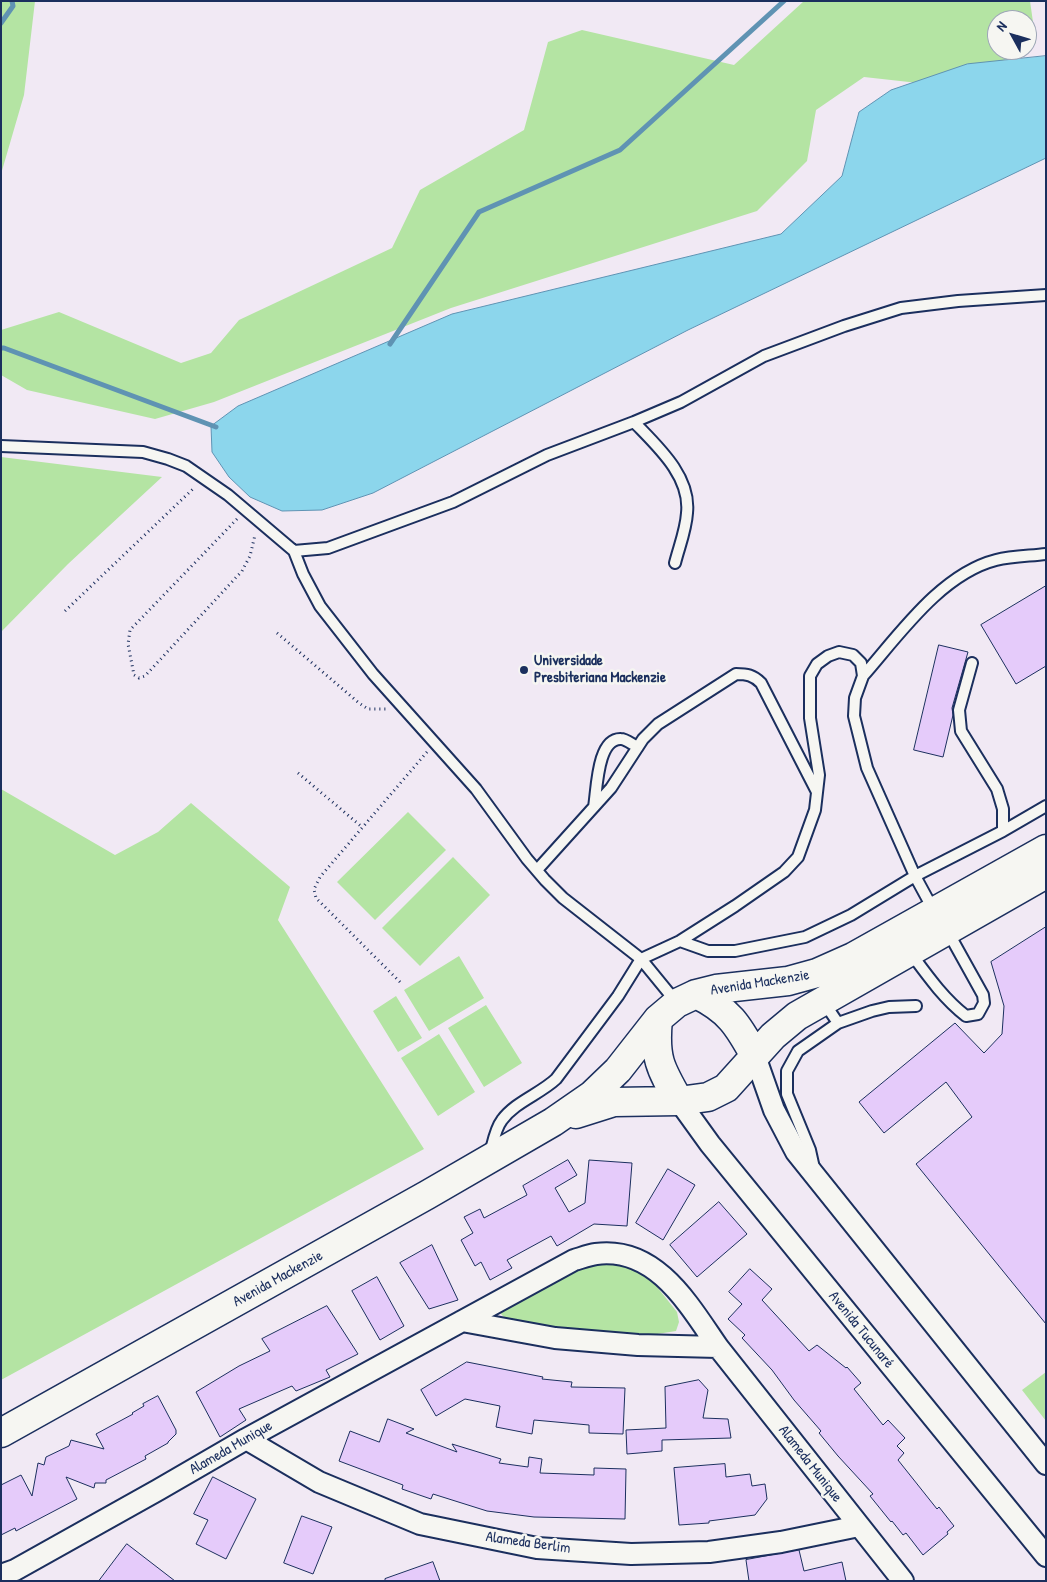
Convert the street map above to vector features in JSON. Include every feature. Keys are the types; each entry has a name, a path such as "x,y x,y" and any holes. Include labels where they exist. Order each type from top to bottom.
{"main road":[{"name":"Avenida Mackenzie","path":"553,1122 614,1102 679,1101 708,1097 726,1088 773,1036 796,1016 909,951 941,921 1046,849"},
{"name":"Avenida Mackenzie","path":"1,1433 553,1122 592,1095 618,1070 677,1005 739,986 788,981 817,973 1046,874"},
{"path":"679,1101 658,1060 656,1042 677,1005 714,1002 732,1018 755,1056"}],"street":[{"path":"755,1056 774,1110 796,1152 1046,1464"},
{"name":"Avenida Tucunaré","path":"679,1101 710,1144 1046,1556"},
{"name":"Alameda Munique","path":"8,1572 158,1490 246,1439 574,1260 596,1254 611,1254 627,1256 645,1262 664,1276 903,1581"},
{"path":"462,1321 555,1338 718,1347"},
{"name":"Alameda Berlim","path":"246,1439 319,1482 420,1524 537,1548 631,1554 709,1552 781,1542 859,1526"},
{"path":"8,1572 32,1581"}],"lane":[{"path":"294,551 328,548 453,502 547,455 681,402 764,356 844,326 901,308 958,301 1046,296"},
{"path":"634,422 663,452 684,486 688,512 675,563"},
{"path":"1,446 143,452 186,466 205,478 246,510 294,551 303,574 320,606 374,674 476,789 537,870 563,898 641,960 677,1005"},
{"path":"909,951 953,1006 966,1016 978,1014 984,1003 982,995 915,876 867,768 854,716 855,698 863,676 947,585 968,572 996,560 1046,554"},
{"path":"489,1159 494,1137 502,1120 514,1108 546,1088 556,1079 618,996 641,960 680,942 735,906 784,872 798,857 815,810 819,775 810,718 810,676 817,664 828,656 840,652 853,655 861,663 863,676"},
{"path":"972,663 959,710 961,731 997,789 1004,809 1003,831"},
{"path":"537,870 611,788 643,739 658,724 736,674 746,674 755,677 761,683 817,793"},
{"path":"594,807 601,758 606,746 613,740 622,739 638,747"},
{"path":"680,942 708,951 735,951 805,937 851,915 915,876 1003,831 1046,806"},
{"path":"822,1000 838,1023"},
{"path":"813,1174 814,1161 787,1094 787,1071 798,1051 838,1023 872,1011 916,1006"}],"path":[{"path":"65,611 205,478"},
{"path":"246,510 130,630 128,644 134,675 139,678 145,676 242,571 250,556 258,520"},
{"path":"277,633 368,709 386,710 402,706"},
{"path":"400,982 316,898 314,889 320,877 435,743"},
{"path":"298,773 362,827"}],"green space":[{"path":"1,1 35,1 24,95 1,174"},
{"path":"804,1 1030,1 1031,10 987,10 987,60 1004,60 954,87 864,77 816,110 807,161 757,211 451,308 214,402 155,419 27,390 1,375 1,330 59,312 181,363 211,353 239,320 392,248 420,190 524,130 548,42 582,30 734,65"},
{"path":"1,457 162,477 68,564 1,632"},
{"path":"1,789 115,855 158,832 191,803 290,887 278,920 424,1149 1,1380"},
{"path":"408,812 446,850 375,920 337,882"},
{"path":"453,857 490,895 420,966 382,928"},
{"path":"459,956 484,998 429,1031 404,990"},
{"path":"396,996 422,1038 398,1052 373,1011"},
{"path":"486,1005 522,1063 484,1087 448,1028"},
{"path":"439,1034 475,1092 438,1116 401,1058"},
{"path":"594,1260 642,1268 677,1312 679,1322 676,1331 651,1335 576,1331 507,1320 501,1314 501,1307"},
{"path":"1046,1372 1046,1421 1022,1390"}],"water":[{"path":"1046,56 1046,158 688,330 373,493 322,510 282,511 250,497 229,477 212,452 211,426 238,406 452,314 781,234 842,176 859,112 891,90 967,64 1006,60 1037,60 1037,57"}],"building":[{"path":"1046,586 1046,666 1016,684 981,625"},
{"path":"939,645 968,652 952,708 953,715 943,757 914,750"},
{"path":"1046,927 1046,1324 916,1164 972,1117 946,1082 884,1133 859,1102 955,1023 984,1053 1002,1034 1004,1006 991,962"},
{"path":"568,1160 577,1175 555,1188 569,1212 585,1203 589,1160 632,1163 627,1226 594,1224 557,1246 551,1236 507,1260 512,1268 490,1280 481,1262 475,1266 461,1240 473,1233 464,1217 480,1209 484,1218 527,1195 523,1186"},
{"path":"668,1169 695,1185 663,1240 636,1223"},
{"path":"719,1202 747,1234 697,1277 670,1245"},
{"path":"432,1245 458,1300 429,1309 400,1263"},
{"path":"750,1269 772,1289 762,1300 809,1351 817,1345 847,1367 861,1383 854,1389 883,1425 888,1420 905,1438 897,1446 904,1453 898,1460 937,1509 939,1507 954,1526 947,1532 948,1534 923,1555 906,1533 903,1535 891,1522 870,1496 873,1494 819,1433 821,1431 794,1400 772,1370 742,1338 745,1335 728,1319 742,1304 729,1292"},
{"path":"377,1277 404,1326 380,1340 352,1291"},
{"path":"327,1306 358,1354 326,1370 330,1377 296,1391 292,1386 239,1409 246,1420 220,1437 196,1392 239,1366 270,1351 262,1339"},
{"path":"467,1362 543,1377 542,1379 572,1382 571,1387 625,1388 623,1434 589,1433 589,1425 534,1420 532,1434 496,1427 500,1406 465,1399 436,1416 421,1390"},
{"path":"699,1380 708,1390 703,1418 728,1419 731,1438 662,1440 662,1451 627,1454 626,1430 666,1428 665,1387"},
{"path":"158,1396 176,1430 176,1434 168,1443 145,1456 146,1459 106,1480 106,1483 95,1483 94,1488 66,1477 77,1499 16,1531 15,1528 1,1535 1,1485 21,1475 32,1496 38,1463 44,1465 46,1457 69,1446 71,1440 104,1449 96,1434 133,1414 144,1406 143,1404"},
{"path":"388,1419 414,1429 406,1433 457,1452 452,1444 501,1459 499,1463 528,1467 529,1457 542,1459 540,1473 594,1475 594,1468 626,1469 625,1519 534,1517 487,1511 433,1494 431,1499 402,1489 403,1485 339,1461 350,1431 379,1442"},
{"path":"725,1464 726,1477 750,1474 752,1486 765,1484 767,1499 755,1515 709,1521 709,1523 679,1525 674,1468"},
{"path":"213,1477 256,1499 226,1559 196,1544 208,1520 194,1514"},
{"path":"302,1516 332,1527 313,1574 284,1563"},
{"path":"127,1544 175,1581 99,1581"},
{"path":"799,1550 804,1571 842,1562 846,1581 749,1581 746,1560"},
{"path":"433,1562 440,1581 385,1581 385,1579"}],"waterway":[{"path":"1,23 13,6 12,1"},
{"path":"390,344 479,212 620,150 784,1"},
{"path":"1,348 216,427"}],"place":[{"name":"Universidade Presbiteriana Mackenzie","path":"524,670"}]}
